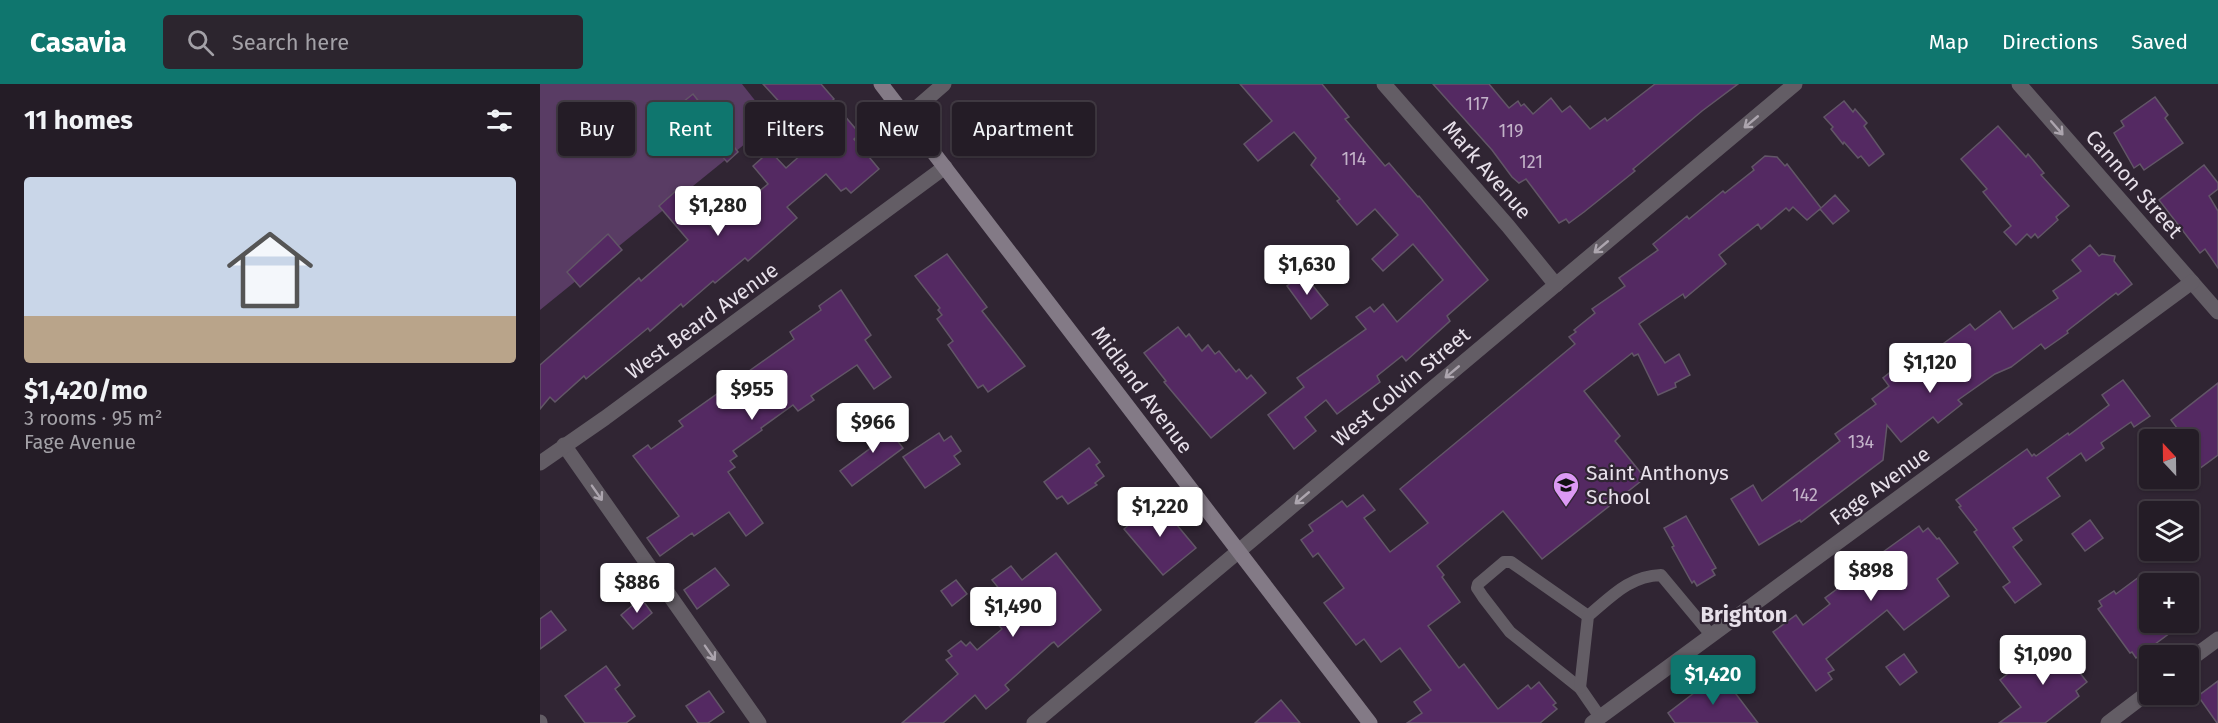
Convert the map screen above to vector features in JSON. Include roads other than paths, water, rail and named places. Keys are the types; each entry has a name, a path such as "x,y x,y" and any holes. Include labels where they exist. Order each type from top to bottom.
{"street":[{"name":"Midland Avenue","path":"881,84 895,102"},
{"path":"923,102 944,84"},
{"name":"Mark Avenue","path":"1384,84 1508,226 1556,285"},
{"name":"West Colvin Street","path":"1034,723 1795,84"},
{"name":"Cannon Street","path":"2019,84 2218,312"},
{"name":"Midland Avenue","path":"936,156 1370,723"},
{"name":"West Beard Avenue","path":"540,462 614,411 945,167"},
{"name":"Fage Avenue","path":"1596,720 2192,282"},
{"path":"564,446 759,723"},
{"path":"2199,653 2218,639"},
{"path":"2108,723 2139,699"}],"lane":[{"path":"1588,616 1511,562 1504,562 1478,584 1483,597 1510,632 1580,688 1596,720"},
{"path":"1580,688 1588,616 1632,581 1647,575 1661,574 1711,635"}],"place":[{"name":"Saint Anthonys School","path":"1566,508"}],"district":[{"name":"Brighton","path":"1744,614"}]}
